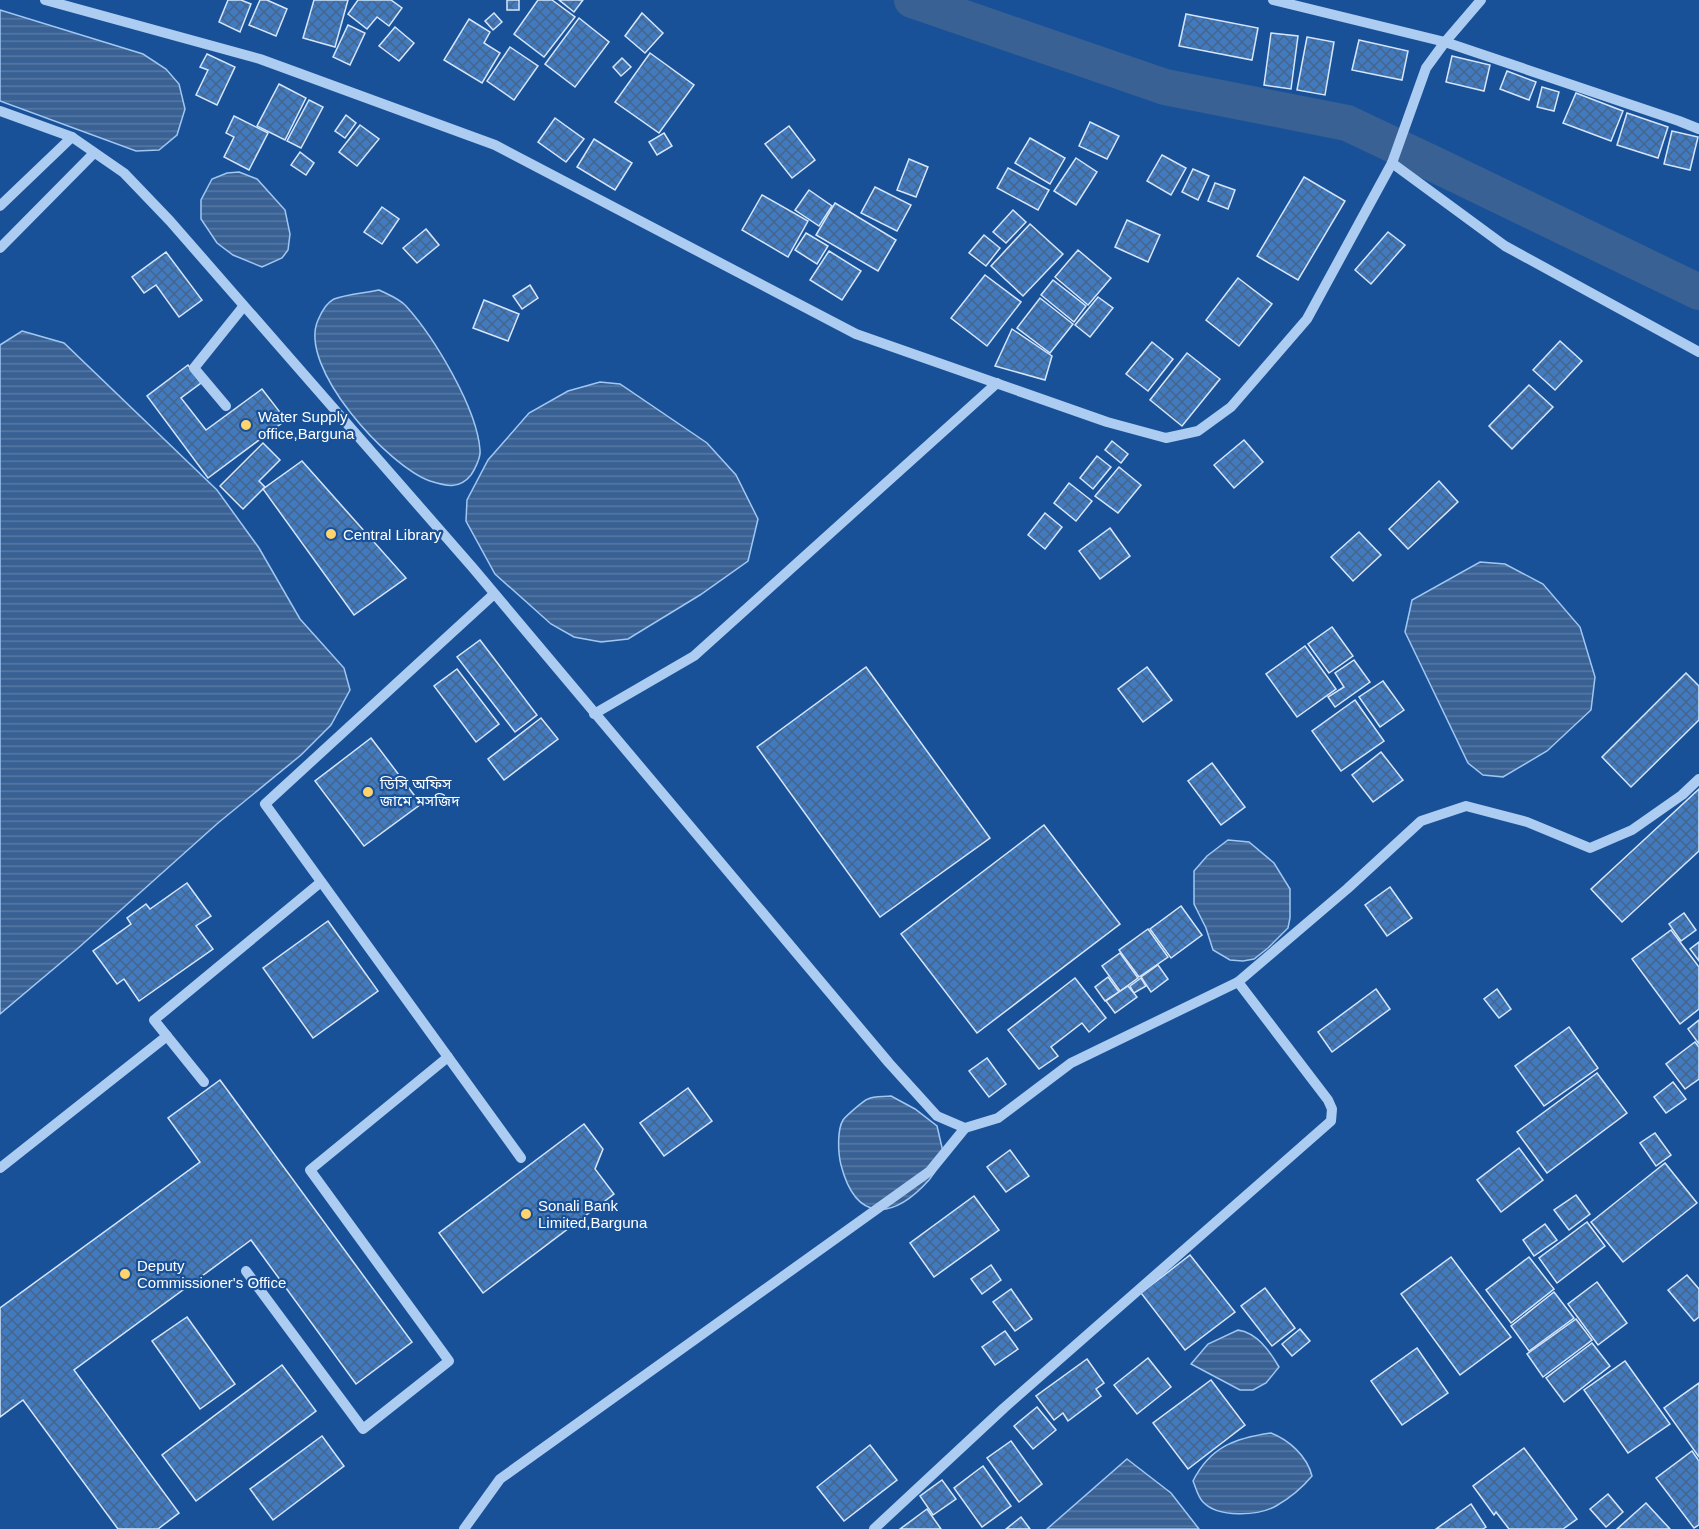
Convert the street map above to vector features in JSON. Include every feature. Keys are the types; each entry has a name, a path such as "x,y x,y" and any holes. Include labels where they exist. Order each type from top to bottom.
{"street":[{"path":"45,0 260,59 495,145 856,334 1107,422 1166,438 1198,431 1232,407 1307,319 1392,163 1426,68 1481,0"},
{"path":"1273,0 1445,42 1699,129"},
{"path":"0,111 72,137 124,173 170,221 494,594 910,1086 937,1116 965,1128"},
{"path":"0,206 72,137"},
{"path":"0,248 94,153"},
{"path":"1392,163 1505,246 1699,352"},
{"path":"226,406 194,368 243,307"},
{"path":"594,714 694,656 997,383"},
{"path":"494,594 265,804 521,1158"},
{"path":"464,1529 500,1479 930,1171 965,1128 998,1118 1071,1063 1239,982 1422,821 1466,806 1527,822 1590,848 1632,830 1682,795 1699,779"},
{"path":"204,1082 154,1020 321,882"},
{"path":"874,1529 1004,1408 1331,1121 1332,1109 1328,1100 1239,982"},
{"path":"0,1168 167,1036"},
{"path":"246,1271 363,1429 449,1361 310,1170 448,1057"}],"water":[{"path":"0,10 143,54 166,69 179,84 185,109 177,135 159,150 136,151 0,101"},
{"path":"239,172 257,179 285,210 290,234 288,250 282,258 262,267 233,255 217,243 201,219 201,200 212,179 227,173"},
{"path":"379,290 403,303 417,319 441,354 463,394 477,433 480,453 473,472 462,483 452,486 430,481 412,472 392,456 350,412 333,388 321,363 315,340 322,311 331,301 339,297"},
{"path":"22,331 64,343 217,490 259,548 300,619 344,668 350,690 331,725 301,755 218,823 76,950 0,1014 0,345"},
{"path":"600,382 620,384 707,443 736,475 758,519 748,561 700,595 628,639 601,642 574,637 551,624 495,574 466,521 467,500 488,460 529,413 568,391"},
{"path":"1480,562 1505,564 1543,584 1580,627 1595,677 1591,710 1547,751 1503,777 1483,775 1468,763 1405,632 1412,600"},
{"path":"1228,840 1249,842 1274,863 1290,889 1288,928 1254,959 1243,961 1230,960 1213,950 1206,928 1194,904 1194,871 1207,856"},
{"path":"891,1096 915,1109 937,1126 944,1156 931,1177 915,1193 902,1203 889,1208 877,1209 866,1206 856,1197 848,1184 840,1160 839,1135 843,1120 863,1102 873,1097"},
{"path":"1238,1330 1257,1339 1279,1367 1266,1383 1253,1390 1240,1390 1191,1364 1208,1344"},
{"path":"1271,1433 1291,1444 1302,1455 1312,1476 1304,1485 1276,1506 1259,1512 1228,1513 1218,1511 1203,1502 1193,1481 1207,1460 1235,1441"},
{"path":"1127,1459 1171,1493 1199,1529 1047,1529"}],"building":[{"path":"228,0 241,0 251,4 240,32 219,22"},
{"path":"260,0 267,0 287,9 276,36 249,25"},
{"path":"314,0 348,0 335,47 303,38"},
{"path":"358,0 391,0 402,8 389,26 377,17 367,29 348,14"},
{"path":"507,0 519,0 519,10 507,10"},
{"path":"538,0 552,0 575,17 544,57 514,34"},
{"path":"559,0 583,0 574,12"},
{"path":"494,13 502,22 493,30 485,21"},
{"path":"642,13 663,33 645,53 625,36"},
{"path":"1186,14 1258,28 1252,60 1179,46"},
{"path":"579,18 609,42 575,87 545,64"},
{"path":"469,19 490,32 484,43 500,53 482,83 444,60"},
{"path":"348,25 365,33 350,65 333,57"},
{"path":"395,27 414,43 399,61 379,46"},
{"path":"1271,33 1298,36 1291,89 1264,85"},
{"path":"1307,37 1334,42 1325,95 1297,90"},
{"path":"1359,40 1408,51 1402,80 1352,70"},
{"path":"510,47 538,66 514,100 487,81"},
{"path":"650,53 694,85 659,133 615,102"},
{"path":"207,54 235,67 217,105 196,95 208,70 200,67"},
{"path":"1452,56 1490,65 1484,91 1446,82"},
{"path":"622,58 631,67 621,76 613,67"},
{"path":"1507,71 1536,82 1529,100 1500,89"},
{"path":"279,84 306,98 285,140 257,126"},
{"path":"1542,87 1559,92 1554,111 1537,107"},
{"path":"1576,93 1623,111 1611,141 1563,123"},
{"path":"309,100 323,107 301,148 287,141"},
{"path":"1627,113 1668,127 1658,158 1617,145"},
{"path":"346,115 356,123 345,138 335,131"},
{"path":"234,116 268,133 249,170 224,157 234,137 226,133"},
{"path":"555,118 584,139 566,162 538,142"},
{"path":"1090,122 1119,136 1107,159 1079,146"},
{"path":"360,125 379,139 357,166 339,152"},
{"path":"789,126 815,160 792,178 765,144"},
{"path":"1672,131 1698,137 1690,170 1664,164"},
{"path":"664,133 672,146 657,155 649,142"},
{"path":"1030,138 1065,158 1050,184 1015,163"},
{"path":"594,139 632,163 615,190 577,167"},
{"path":"300,152 314,163 306,175 291,165"},
{"path":"1162,155 1186,168 1171,195 1147,181"},
{"path":"1076,158 1097,172 1076,205 1054,191"},
{"path":"909,159 928,167 916,197 897,190"},
{"path":"1008,168 1049,190 1038,210 997,188"},
{"path":"1193,169 1209,176 1198,200 1182,192"},
{"path":"1304,177 1345,201 1298,280 1257,256"},
{"path":"1215,183 1235,190 1228,209 1208,201"},
{"path":"875,187 911,205 897,231 861,213"},
{"path":"809,190 832,206 819,226 795,210"},
{"path":"762,195 808,221 788,257 742,230"},
{"path":"835,203 896,240 878,271 816,235"},
{"path":"382,207 399,219 382,244 364,232"},
{"path":"1013,210 1026,222 1006,243 993,232"},
{"path":"1127,220 1160,235 1148,262 1115,247"},
{"path":"1030,224 1063,254 1023,296 991,266"},
{"path":"426,229 439,245 417,263 403,248"},
{"path":"1388,232 1405,245 1371,284 1355,270"},
{"path":"806,233 828,246 817,264 795,250"},
{"path":"984,235 1000,248 986,266 969,253"},
{"path":"1078,250 1111,278 1088,305 1055,277"},
{"path":"829,251 861,271 842,300 810,280"},
{"path":"166,252 202,300 179,317 156,285 144,293 132,277"},
{"path":"985,275 1021,302 987,346 951,318"},
{"path":"1238,278 1272,304 1239,346 1206,320"},
{"path":"1053,280 1086,306 1074,322 1041,295"},
{"path":"530,285 538,298 522,309 513,296"},
{"path":"1098,297 1113,308 1090,337 1075,325"},
{"path":"1040,298 1073,324 1050,353 1017,328"},
{"path":"484,300 519,314 508,341 473,328"},
{"path":"1012,329 1052,356 1045,380 995,366"},
{"path":"1560,341 1582,361 1555,390 1533,370"},
{"path":"1152,342 1173,359 1148,391 1126,374"},
{"path":"1187,353 1220,379 1182,426 1150,400"},
{"name":"Water Supply office,Barguna","path":"188,365 201,383 181,398 206,430 262,389 286,420 208,478 147,396"},
{"path":"1529,385 1553,407 1512,449 1489,426"},
{"path":"1244,440 1263,462 1234,488 1214,465"},
{"path":"1112,441 1128,454 1121,463 1105,450"},
{"path":"263,443 280,460 259,481 265,487 243,509 220,486"},
{"path":"1097,456 1111,467 1093,489 1080,478"},
{"name":"Central Library","path":"302,461 406,578 354,615 263,489"},
{"path":"1119,467 1141,485 1118,513 1095,496"},
{"path":"1439,481 1458,502 1408,549 1389,529"},
{"path":"1069,483 1092,501 1076,521 1054,503"},
{"path":"1045,513 1062,527 1045,549 1028,535"},
{"path":"1110,528 1130,556 1100,579 1079,551"},
{"path":"1359,532 1381,555 1353,581 1331,557"},
{"path":"1332,627 1353,656 1329,673 1308,644"},
{"path":"480,640 537,715 515,732 457,657"},
{"path":"1305,646 1336,689 1297,717 1266,674"},
{"path":"1354,660 1370,682 1335,707 1328,697 1344,687 1335,673"},
{"path":"866,667 990,838 880,917 757,747"},
{"path":"1147,667 1172,700 1143,722 1118,689"},
{"path":"457,669 499,724 476,742 434,686"},
{"path":"1686,673 1699,686 1699,720 1631,787 1602,757"},
{"path":"1383,681 1404,710 1380,727 1359,697"},
{"path":"1355,700 1384,741 1341,771 1312,731"},
{"path":"541,718 558,739 504,780 488,759"},
{"name":"ডিসি অফিস জামে মসজিদ","path":"371,738 421,804 364,846 315,781"},
{"path":"1381,752 1403,780 1373,802 1352,775"},
{"path":"1212,763 1245,807 1221,825 1188,781"},
{"path":"1699,789 1699,851 1622,922 1591,889"},
{"path":"1044,825 1120,924 977,1033 901,934"},
{"path":"187,883 211,916 196,926 213,949 139,1001 124,979 117,984 93,951 131,924 127,918 146,904 150,909"},
{"path":"1390,887 1412,918 1387,936 1365,905"},
{"path":"1181,906 1202,935 1171,958 1150,929"},
{"path":"1684,913 1696,930 1681,941 1669,924"},
{"path":"328,921 378,991 313,1038 263,968"},
{"path":"1148,929 1168,957 1139,977 1119,950"},
{"path":"1671,930 1699,967 1699,1009 1680,1024 1632,959"},
{"path":"1699,942 1699,961 1690,949"},
{"path":"1120,953 1138,978 1120,991 1102,966"},
{"path":"1158,965 1168,979 1151,992 1141,977"},
{"path":"1108,977 1119,992 1105,1001 1095,987"},
{"path":"1075,978 1106,1018 1089,1032 1082,1023 1051,1047 1058,1056 1039,1069 1008,1030"},
{"path":"1141,978 1146,986 1134,993 1130,986"},
{"path":"1128,986 1137,997 1115,1013 1106,1001"},
{"path":"1376,989 1390,1009 1332,1052 1318,1032"},
{"path":"1497,989 1511,1009 1499,1018 1484,999"},
{"path":"1699,1020 1699,1044 1688,1029"},
{"path":"1569,1027 1598,1068 1544,1106 1515,1066"},
{"path":"1695,1042 1699,1047 1699,1079 1685,1089 1666,1064"},
{"path":"987,1058 1006,1084 989,1097 969,1071"},
{"path":"1597,1073 1627,1113 1547,1173 1517,1132"},
{"name":"Deputy Commissioner's Office","path":"220,1080 412,1342 356,1384 251,1240 74,1370 179,1513 158,1529 118,1529 23,1400 0,1417 0,1308 200,1162 168,1118"},
{"path":"1673,1082 1686,1099 1666,1113 1654,1097"},
{"path":"688,1088 712,1121 664,1156 640,1123"},
{"name":"Sonali Bank Limited,Barguna","path":"584,1124 603,1149 595,1169 614,1194 483,1293 439,1233"},
{"path":"1655,1133 1671,1155 1656,1166 1640,1143"},
{"path":"1519,1148 1543,1180 1501,1212 1477,1180"},
{"path":"1010,1150 1029,1176 1006,1192 987,1167"},
{"path":"1665,1163 1697,1203 1623,1262 1591,1222"},
{"path":"1576,1195 1590,1214 1569,1230 1554,1210"},
{"path":"974,1196 999,1230 934,1277 910,1243"},
{"path":"1587,1222 1605,1246 1557,1283 1539,1258"},
{"path":"1545,1224 1557,1240 1534,1256 1523,1240"},
{"path":"1190,1255 1235,1312 1185,1350 1141,1293"},
{"path":"1451,1257 1511,1337 1460,1375 1401,1294"},
{"path":"1529,1257 1554,1289 1511,1323 1486,1290"},
{"path":"991,1265 1001,1280 982,1294 971,1279"},
{"path":"1687,1275 1699,1289 1699,1317 1694,1321 1668,1290"},
{"path":"1597,1282 1627,1323 1598,1345 1568,1304"},
{"path":"1265,1288 1295,1328 1272,1346 1241,1306"},
{"path":"1011,1289 1032,1319 1015,1331 993,1302"},
{"path":"1554,1292 1574,1318 1529,1351 1511,1326"},
{"path":"187,1317 235,1384 200,1409 152,1341"},
{"path":"1576,1319 1592,1340 1543,1377 1527,1354"},
{"path":"1300,1329 1310,1341 1292,1356 1282,1344"},
{"path":"1005,1331 1018,1349 995,1365 982,1347"},
{"path":"1592,1343 1610,1366 1564,1402 1546,1378"},
{"path":"1417,1348 1448,1393 1402,1425 1371,1381"},
{"path":"1148,1358 1171,1387 1137,1414 1114,1385"},
{"path":"1087,1359 1104,1383 1096,1389 1101,1396 1068,1421 1063,1413 1054,1420 1036,1396"},
{"path":"1625,1361 1670,1424 1628,1453 1584,1390"},
{"path":"282,1365 316,1411 196,1501 162,1455"},
{"path":"1211,1380 1245,1425 1188,1469 1153,1423"},
{"path":"1699,1383 1699,1457 1664,1408"},
{"path":"1037,1407 1056,1430 1033,1449 1014,1426"},
{"path":"322,1436 344,1466 273,1520 250,1489"},
{"path":"1011,1441 1042,1484 1019,1502 987,1458"},
{"path":"870,1445 897,1480 844,1521 817,1487"},
{"path":"1524,1448 1577,1519 1563,1529 1509,1529 1496,1512 1494,1515 1473,1486"},
{"path":"1692,1451 1699,1461 1699,1525 1694,1528 1656,1478"},
{"path":"983,1466 1011,1506 982,1527 954,1488"},
{"path":"942,1480 956,1499 933,1515 920,1496"},
{"path":"1608,1494 1623,1512 1606,1527 1590,1509"},
{"path":"1646,1503 1670,1529 1617,1529"},
{"path":"1471,1504 1486,1527 1483,1529 1436,1529"},
{"path":"927,1509 941,1529 900,1529"},
{"path":"1021,1517 1030,1529 1006,1529"}],"waterway":[{"path":"912,0 1165,87 1347,123 1699,292"}],"place":[{"name":"Water Supply office,Barguna","path":"246,425"},
{"name":"Central Library","path":"331,534"},
{"name":"ডিসি অফিস জামে মসজিদ","path":"368,792"},
{"name":"Sonali Bank Limited,Barguna","path":"526,1214"},
{"name":"Deputy Commissioner's Office","path":"125,1274"}]}
